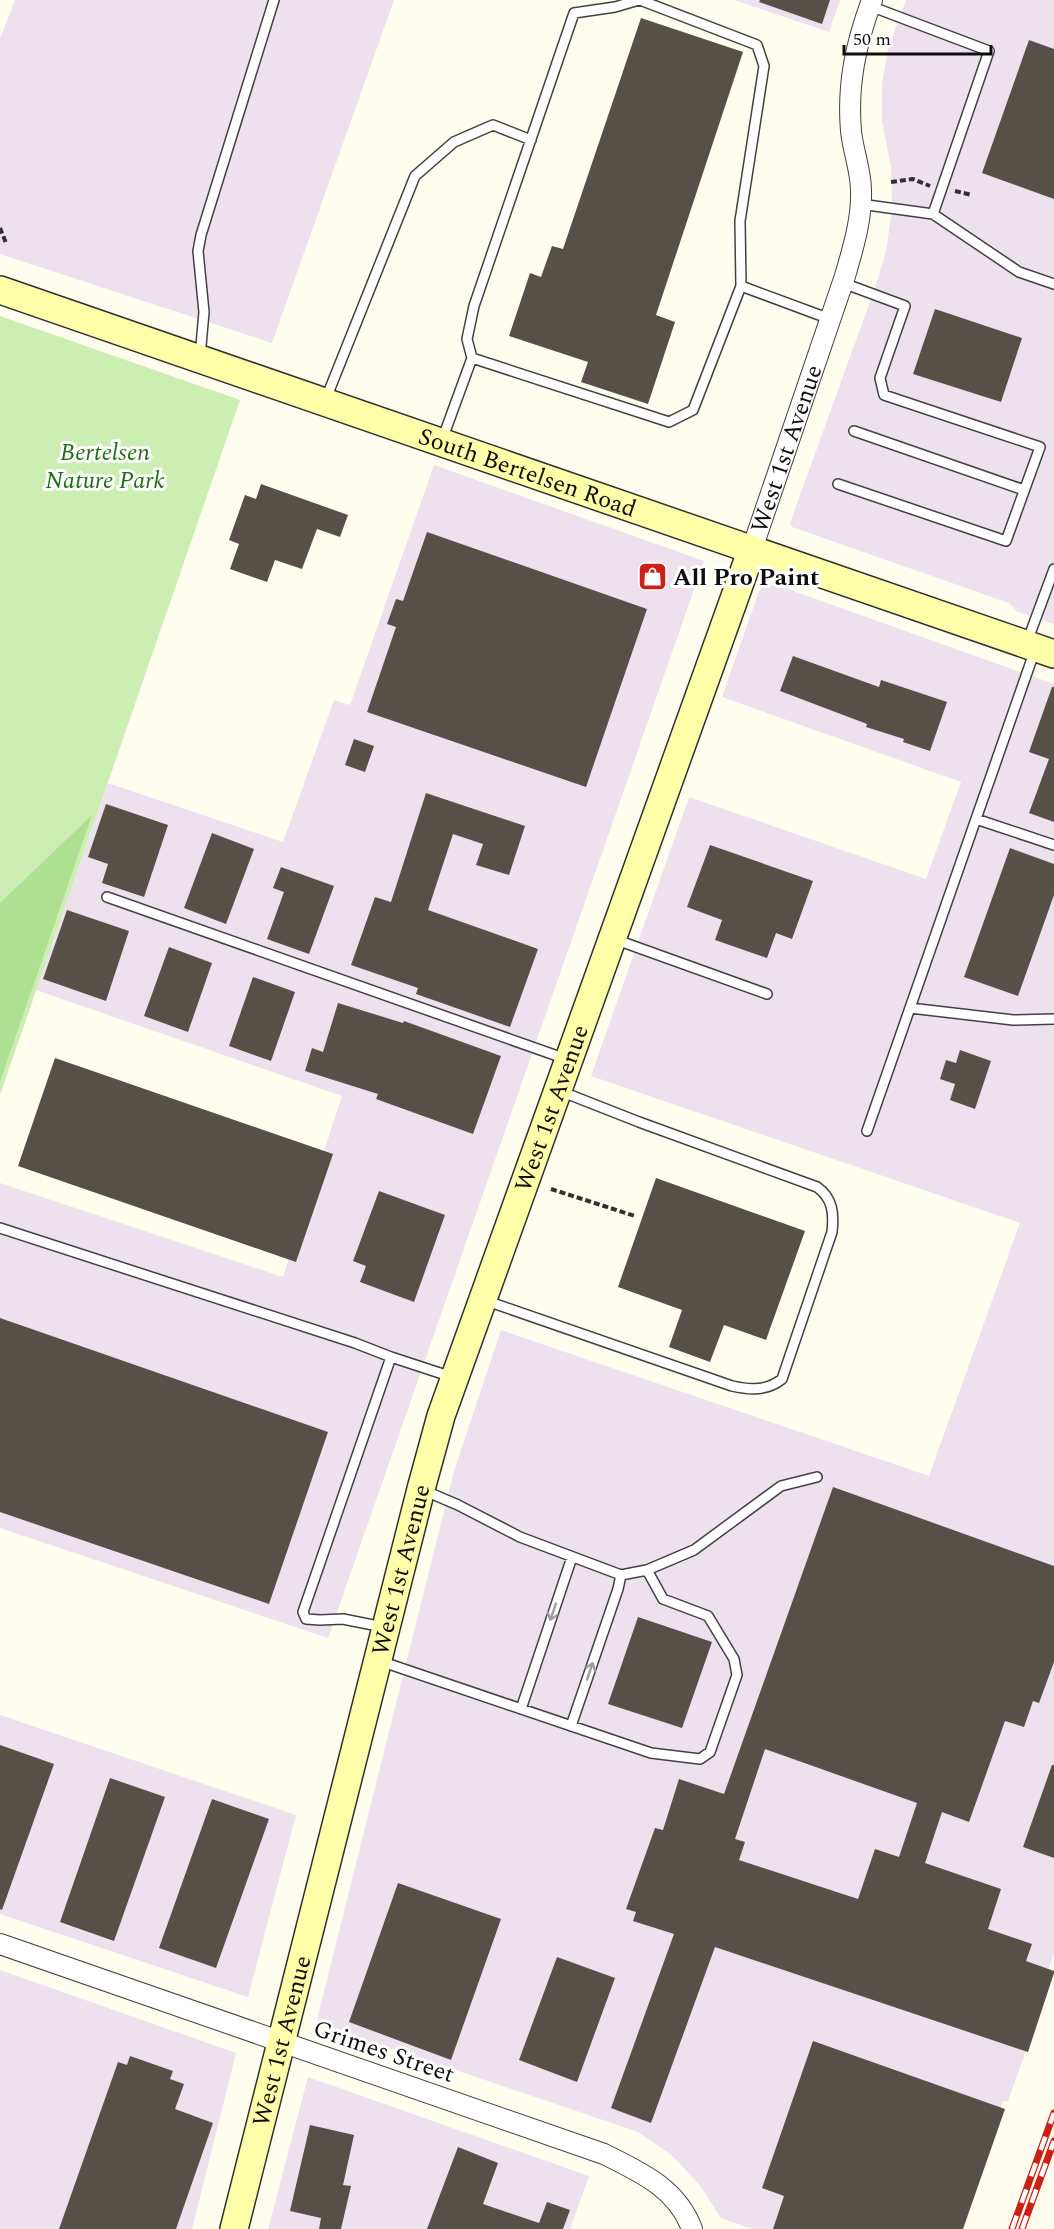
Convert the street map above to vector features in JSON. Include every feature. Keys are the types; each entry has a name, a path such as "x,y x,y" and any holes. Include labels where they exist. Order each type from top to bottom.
{"street":[{"name":"West 1st Avenue","path":"234,2229 421,1489 454,1377 752,549 843,283 857,232 861,189 851,130 851,82 858,40 871,3"},
{"name":"South Bertelsen Road","path":"0,290 1039,648"},
{"name":"Grimes Street","path":"0,1944 603,2154 636,2170 666,2189 687,2216 692,2229"}],"lane":[{"path":"200,360 204,312 198,251 201,235 274,0"},
{"path":"441,443 472,358 468,339 474,306 574,13 615,7 639,0 757,45 764,66 740,221 741,286 693,410 669,422 472,358"},
{"path":"871,3 989,51 933,214"},
{"path":"324,403 415,176 454,142 493,125 531,140"},
{"path":"860,204 933,214 1018,272 1054,284"},
{"path":"838,484 1006,541 1040,447 884,395 880,378 905,306 843,283"},
{"path":"741,286 830,319"},
{"path":"854,431 1024,490"},
{"path":"867,1131 976,819 1039,648 1054,569"},
{"path":"976,819 1054,845"},
{"path":"107,897 568,1060"},
{"path":"612,939 766,994"},
{"path":"910,1008 1013,1020 1054,1019"},
{"path":"482,1299 732,1386 747,1390 763,1388 773,1386 782,1379 832,1232 834,1217 831,1203 825,1192 817,1187 557,1090"},
{"path":"0,1228 454,1377"},
{"path":"386,1627 343,1619 306,1619 303,1612 390,1357"},
{"path":"421,1489 520,1537 621,1575 647,1570 694,1550 781,1486 817,1477"},
{"path":"521,1709 572,1557"},
{"path":"377,1660 651,1753 700,1759 710,1752 737,1675 734,1659 708,1616 663,1599 647,1570"},
{"path":"572,1726 621,1575"}],"path":[{"path":"0,228 6,243"},
{"path":"551,1189 635,1216"}],"shaded area":[{"path":"15,0 394,0 272,343 0,254 0,39"},
{"path":"734,0 840,0 829,32"},
{"path":"906,0 1054,0 1054,624 1018,612 1009,603 792,527 790,523 876,285 886,251 892,209 891,167 882,121 882,83 888,49"},
{"path":"434,465 704,561 328,1638 0,1528 0,1183 283,1277 342,1096 36,990 108,783 283,842 334,700 350,705"},
{"path":"774,584 1054,684 1054,1953 1024,2042 1028,2045 1008,2101 1003,2101 956,2229 752,2229 721,2218 701,2187 674,2157 638,2132 320,2024 317,2020 454,1471 501,1330 929,1476 1020,1223 591,1076 689,797 926,879 961,782 722,697 759,591 764,586"},
{"path":"0,1715 296,1815 248,1997 0,1914"},
{"path":"0,1970 236,2053 192,2229 0,2229"},
{"path":"308,2077 589,2176 570,2229 268,2229"}],"green space":[{"name":"Bertelsen Nature Park","path":"0,316 240,400 0,1095"},
{"path":"92,815 0,1082 0,903"}],"building":[{"path":"760,0 830,0 822,24 759,2"},
{"path":"641,18 743,52 656,315 675,322 648,404 581,382 588,362 509,336 530,273 541,277 552,246 563,249"},
{"path":"1029,40 1054,49 1054,199 982,173"},
{"path":"935,309 1022,338 1001,402 913,374"},
{"path":"261,484 348,515 340,537 317,529 302,569 275,560 267,582 230,569 239,544 229,540 245,495 256,499"},
{"path":"427,532 647,609 586,787 367,712 396,627 387,624 396,599 403,601"},
{"path":"793,656 879,687 881,680 947,702 930,751 780,691"},
{"path":"1052,687 1054,687 1054,822 1029,813 1049,759 1029,752"},
{"path":"354,739 374,746 365,772 345,765"},
{"path":"426,793 525,826 509,875 476,865 483,844 453,834 428,910 538,949 510,1027 416,994 418,988 351,965 375,897 391,902"},
{"path":"106,804 168,825 144,897 102,883 108,864 88,857"},
{"path":"212,833 254,849 226,924 184,908"},
{"path":"710,845 813,881 792,939 776,933 767,958 715,940 722,920 687,907"},
{"path":"1010,848 1054,864 1054,895 1018,996 964,977"},
{"path":"281,867 334,886 309,954 267,939 284,892 273,888"},
{"path":"67,910 129,931 106,1001 43,979"},
{"path":"169,947 212,963 188,1032 144,1016"},
{"path":"253,977 295,992 271,1061 229,1046"},
{"path":"338,1003 403,1023 404,1021 501,1056 473,1134 376,1099 378,1094 305,1071 312,1048 323,1052"},
{"path":"960,1050 991,1061 975,1109 950,1100 955,1084 940,1079 946,1060 956,1063"},
{"path":"55,1058 333,1154 296,1262 18,1166"},
{"path":"656,1178 805,1231 766,1340 724,1325 710,1362 669,1347 682,1310 618,1287"},
{"path":"379,1191 445,1215 414,1302 360,1282 366,1266 353,1261"},
{"path":"0,1318 328,1432 269,1604 0,1512"},
{"path":"833,1487 1054,1566 1054,1662 1039,1703 1033,1701 1024,1727 1005,1721 969,1822 942,1812 925,1863 1001,1889 988,1929 1032,1944 1026,1961 1054,1971 1028,2052 715,1947 651,2123 611,2108 674,1934 633,1921 636,1912 626,1909 655,1828 663,1830 679,1779 724,1794","holes":["765,1749 917,1803 899,1857 875,1849 858,1899 739,1860 745,1842 735,1839"]},
{"path":"638,1617 712,1642 682,1728 608,1704"},
{"path":"0,1745 54,1764 2,1910 0,1909"},
{"path":"1052,1765 1054,1765 1054,1858 1023,1847"},
{"path":"110,1778 165,1797 114,1941 60,1922"},
{"path":"212,1799 269,1819 216,1968 159,1948"},
{"path":"398,1883 501,1919 451,2060 349,2022"},
{"path":"557,1957 615,1978 577,2082 519,2060"},
{"path":"813,2041 1005,2109 963,2229 773,2229 784,2196 762,2188"},
{"path":"130,2056 173,2071 170,2079 184,2084 175,2109 213,2123 176,2229 59,2229 118,2062 127,2065"},
{"path":"310,2125 354,2135 343,2185 351,2186 341,2229 319,2229 321,2218 290,2211"},
{"path":"458,2147 498,2163 483,2204 539,2223 547,2202 570,2210 563,2229 427,2229"}],"railway":[{"path":"1012,2229 1054,2113"},
{"path":"1022,2229 1054,2141"}],"place":[{"name":"All Pro Paint","path":"652,577"}]}
